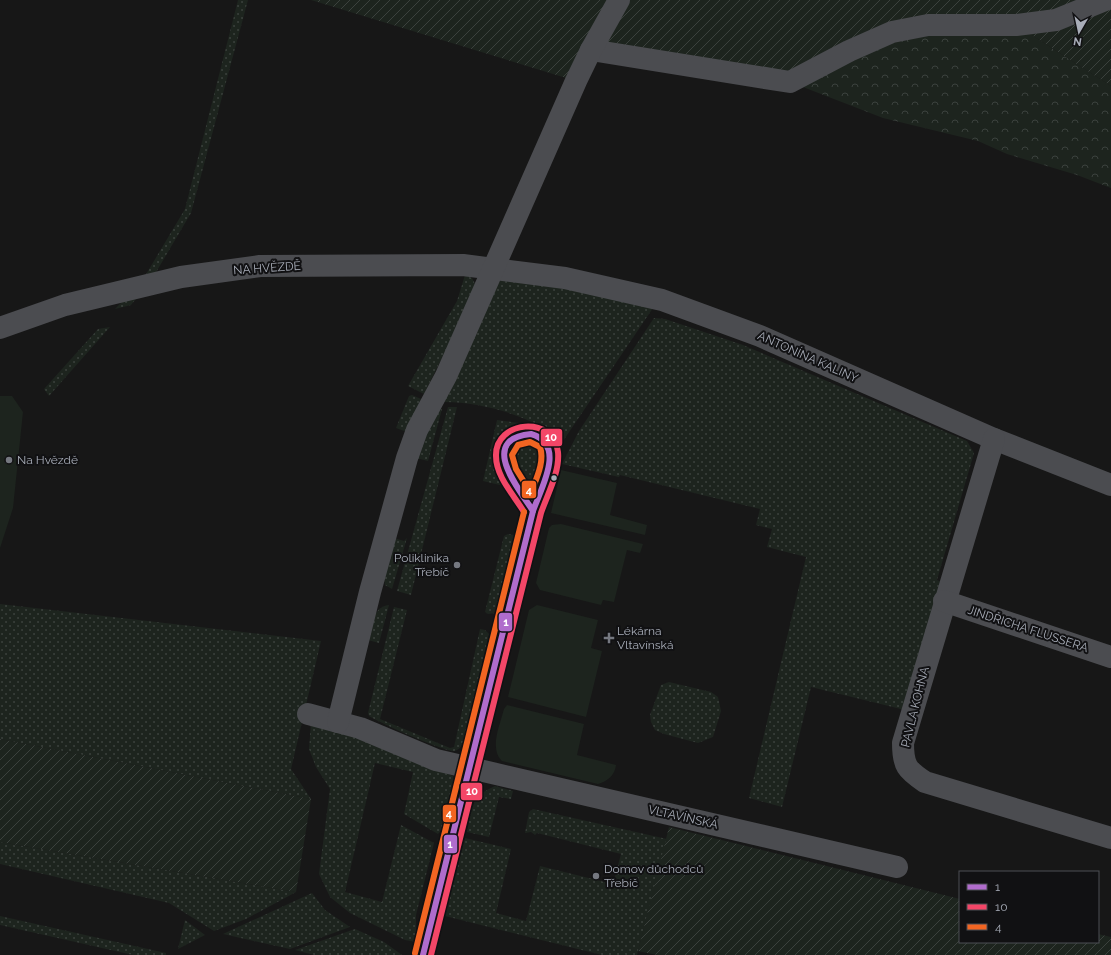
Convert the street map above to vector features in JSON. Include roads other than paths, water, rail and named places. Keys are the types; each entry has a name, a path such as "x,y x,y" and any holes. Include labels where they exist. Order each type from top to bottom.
{"street":[{"path":"338,722 370,592 407,458 417,430 446,376 591,50 619,0"},
{"path":"591,50 790,82 849,51 892,32 928,25 1016,25 1056,20 1105,0"},
{"name":"NA HVĚZDĚ","path":"0,328 65,305 166,281 260,266 463,265 494,268"},
{"name":"ANTONÍNA KALINY","path":"494,268 565,278 662,300 760,336 994,438 1111,485"},
{"name":"PAVLA KOHNA","path":"994,438 944,601 903,743 903,759 910,772 926,782 1111,838"},
{"path":"423,955 533,511"},
{"name":"JINDŘICHA FLUSSERA","path":"944,601 1111,657"},
{"name":"VLTAVÍNSKÁ","path":"308,714 360,728 436,760 897,867"}],"place":[{"name":"Na Hvězdě","path":"9,460"},
{"name":"Poliklinika Třebíč","path":"457,565"},
{"name":"Lékárna Vltavínská","path":"609,638"},
{"name":"Domov důchodců Třebíč","path":"596,876"}]}
